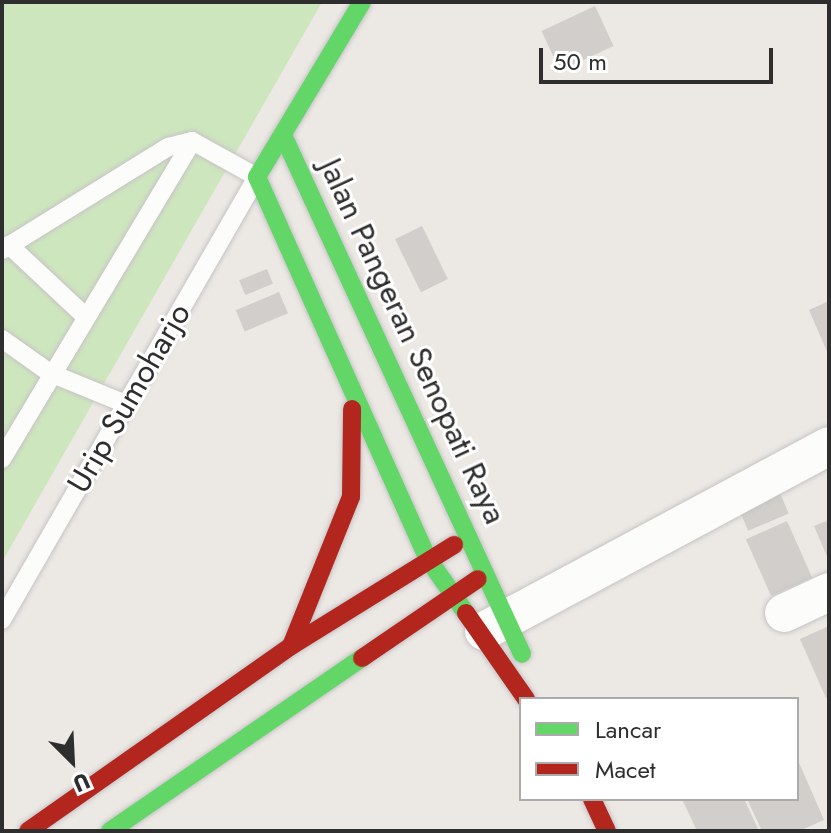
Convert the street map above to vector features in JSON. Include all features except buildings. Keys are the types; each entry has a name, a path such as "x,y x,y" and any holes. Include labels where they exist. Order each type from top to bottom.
{"main road":[{"path":"362,2 257,177 428,559 452,592 495,625 543,697"},
{"name":"Jalan Pangeran Senopati Raya","path":"283,135 471,535 487,574 495,625"},
{"path":"291,646 351,497 350,384"},
{"path":"28,831 291,646 471,535"},
{"path":"110,831 452,592 487,574"},
{"path":"495,625 525,697"},
{"path":"574,801 588,831"},
{"path":"593,801 607,831"}],"street":[{"path":"495,625 829,446"},
{"path":"784,613 829,592"}],"lane":[{"path":"85,316 6,247 168,147 192,141 257,177"},
{"path":"2,459 50,373 192,141"},
{"name":"Urip Sumoharjo","path":"2,620 257,177"},
{"path":"2,339 50,373 126,404"}],"green space":[{"path":"2,2 322,2 2,562"}],"traffic: fast":[{"path":"362,2 257,177 428,559 466,613"},
{"path":"283,135 522,654"},
{"path":"110,831 362,658"}],"traffic: jam":[{"path":"291,646 351,497 352,409"},
{"path":"28,831 291,646 454,545"},
{"path":"362,658 478,579"},
{"path":"466,613 525,697"},
{"path":"593,801 607,831"}]}
